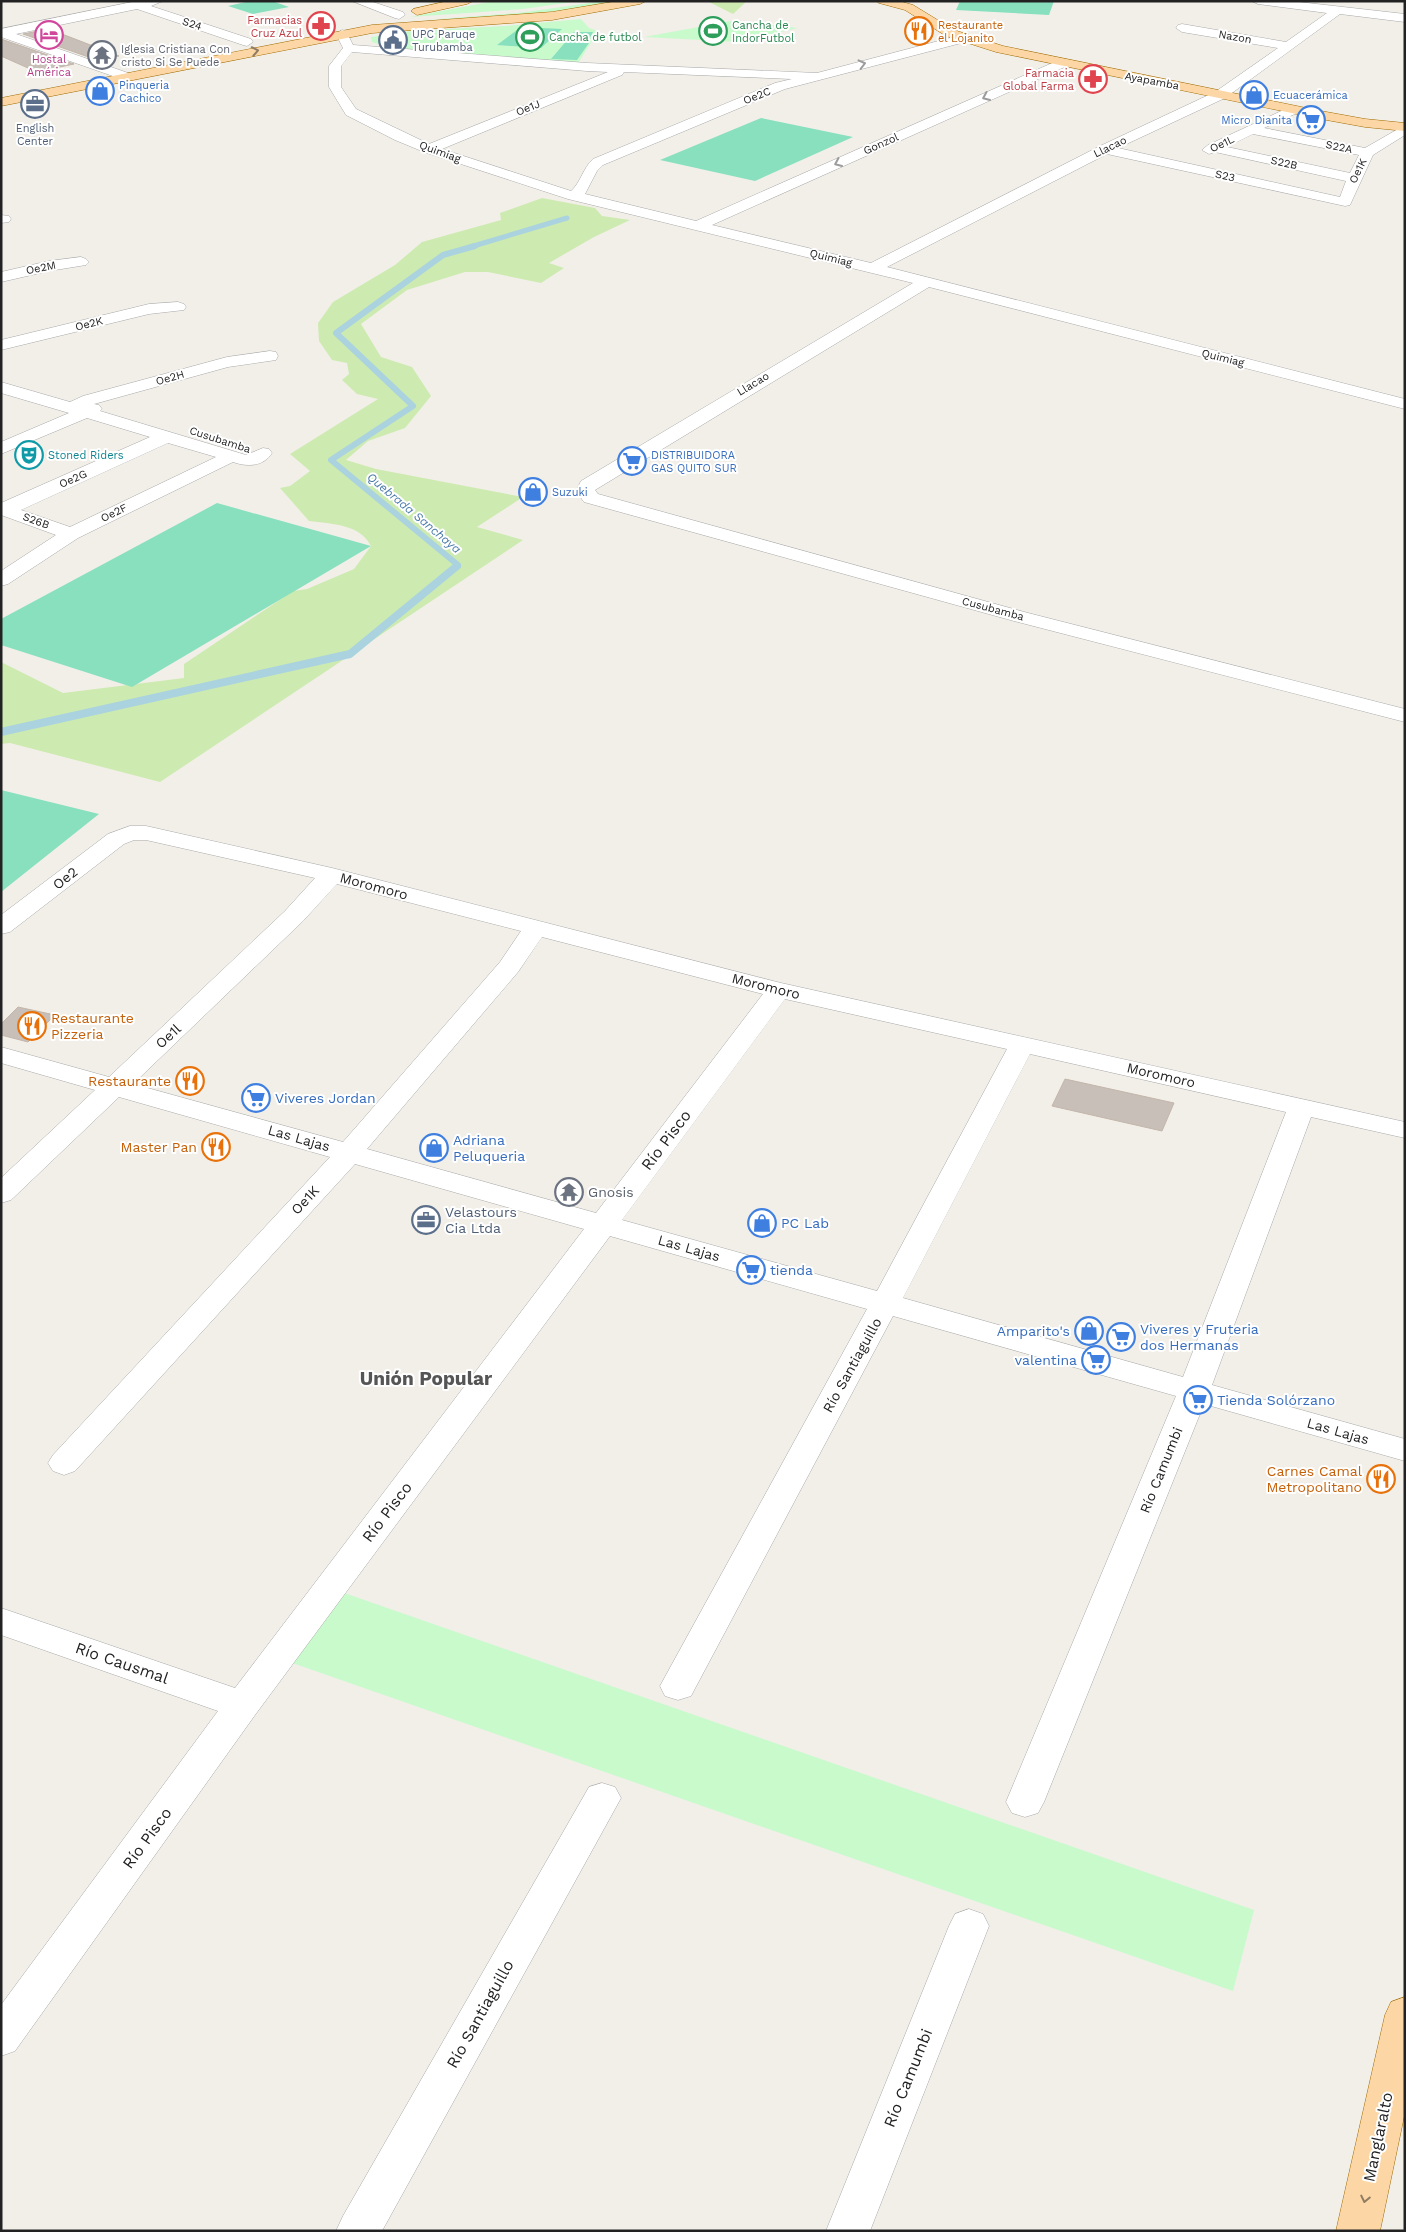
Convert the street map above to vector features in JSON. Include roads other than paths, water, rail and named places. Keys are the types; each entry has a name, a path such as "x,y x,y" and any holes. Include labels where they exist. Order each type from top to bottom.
{"main road":[{"path":"76,74 467,1"},
{"path":"358,22 512,13 596,1"},
{"path":"1,102 126,77 345,41 400,26 552,16 640,1"},
{"name":"Ayapamba","path":"883,1 908,4 940,28 1000,49 1292,110 1405,128"},
{"path":"1,89 19,86"},
{"name":"Manglaralto","path":"1358,2231 1405,2014"}],"street":[{"path":"1,33 157,1"},
{"path":"358,1 399,15"},
{"path":"1258,1 1332,7 1405,18"},
{"name":"S24","path":"137,5 247,42"},
{"name":"Llacao","path":"873,268 1105,149 1220,94 1288,46 1332,7"},
{"name":"Nazon","path":"1182,28 1288,46"},
{"path":"1,33 126,77"},
{"name":"Oe2C","path":"573,196 581,192 589,171 598,162 780,86 965,38"},
{"path":"345,41 544,64 815,76"},
{"name":"Quimiag","path":"345,41 334,66 335,87 351,112 400,137 429,149 573,196 873,268 1405,404"},
{"name":"Gonzol","path":"699,225 1062,63"},
{"name":"Oe1J","path":"429,149 626,68"},
{"path":"76,74 92,84"},
{"name":"Oe1L","path":"1179,166 1292,110"},
{"name":"Oe1K","path":"1344,202 1367,153 1405,128"},
{"name":"S22A","path":"1252,130 1367,153"},
{"name":"S22B","path":"1213,148 1354,178"},
{"name":"S23","path":"1105,149 1344,202"},
{"name":"Oe2M","path":"1,277 49,266 81,262"},
{"name":"Llacao","path":"585,491 588,485 926,282"},
{"name":"Oe2K","path":"1,345 149,309 178,306"},
{"name":"Oe2H","path":"2,448 88,406 227,362 270,356"},
{"name":"Cusubamba","path":"1,374 88,406 168,436 248,461 263,453 88,406 1,387"},
{"name":"Oe2G","path":"3,510 168,436"},
{"name":"Oe2F","path":"4,576 71,534 232,456"},
{"name":"Cusubamba","path":"585,491 591,498 1021,617 1405,716"},
{"name":"S26B","path":"3,510 71,534"},
{"name":"Moromoro","path":"130,833 146,832 332,875 779,990 1023,1043 1405,1130"},
{"name":"Oe2","path":"1,927 116,839 130,833"},
{"name":"Oe1l","path":"1,1194 294,916 332,875"},
{"name":"Oe1K","path":"64,1463 349,1152 508,967 536,928"},
{"name":"Río Pisco","path":"1,2038 242,1706 779,990"},
{"name":"Río Santiaguillo","path":"678,1686 886,1304 1023,1043"},
{"name":"Las Lajas","path":"1,1055 1405,1450"},
{"name":"Río Camumbi","path":"1025,1802 1194,1390 1301,1107"},
{"name":"Río Causmal","path":"1,1621 242,1706"},
{"name":"Río Santiaguillo","path":"358,2231 602,1798"},
{"name":"Río Camumbi","path":"848,2231 969,1926"}],"waterway":[{"name":"Quebrada Sanchaya","path":"470,247 567,218"},
{"name":"Quebrada Sanchaya","path":"455,567 458,565 331,460 413,406 336,333 443,255 475,246"},
{"name":"Quebrada Sanchaya","path":"1,732 350,654 457,566"}],"place":[{"name":"Farmacias Cruz Azul","path":"321,26"},
{"name":"Cancha de IndorFutbol","path":"713,31"},
{"name":"Restaurante el Lojanito","path":"919,31"},
{"name":"Hostal América","path":"49,35"},
{"name":"Cancha de futbol","path":"530,37"},
{"name":"UPC Paruqe Turubamba","path":"393,40"},
{"name":"Iglesia Cristiana Con cristo Si Se Puede","path":"102,55"},
{"name":"Farmacia Global Farma","path":"1093,79"},
{"name":"Pinqueria Cachico","path":"100,91"},
{"name":"Ecuacerámica","path":"1254,95"},
{"name":"English Center","path":"35,104"},
{"name":"Micro Dianita","path":"1311,120"},
{"name":"Stoned Riders","path":"29,455"},
{"name":"DISTRIBUIDORA GAS QUITO SUR","path":"632,461"},
{"name":"Suzuki","path":"533,492"},
{"name":"Restaurante Pizzeria","path":"32,1026"},
{"name":"Restaurante","path":"190,1081"},
{"name":"Viveres Jordan","path":"256,1098"},
{"name":"Master Pan","path":"216,1147"},
{"name":"Adriana Peluqueria","path":"434,1148"},
{"name":"Gnosis","path":"569,1192"},
{"name":"Velastours Cia Ltda","path":"426,1220"},
{"name":"PC Lab","path":"762,1223"},
{"name":"tienda","path":"751,1270"},
{"name":"Amparito's","path":"1089,1331"},
{"name":"Viveres y Fruteria dos Hermanas","path":"1121,1337"},
{"name":"valentina","path":"1096,1360"},
{"name":"Tienda Solórzano","path":"1198,1400"},
{"name":"Carnes Camal Metropolitano","path":"1381,1479"}],"district":[{"name":"Unión Popular","path":"426,1378"}]}
